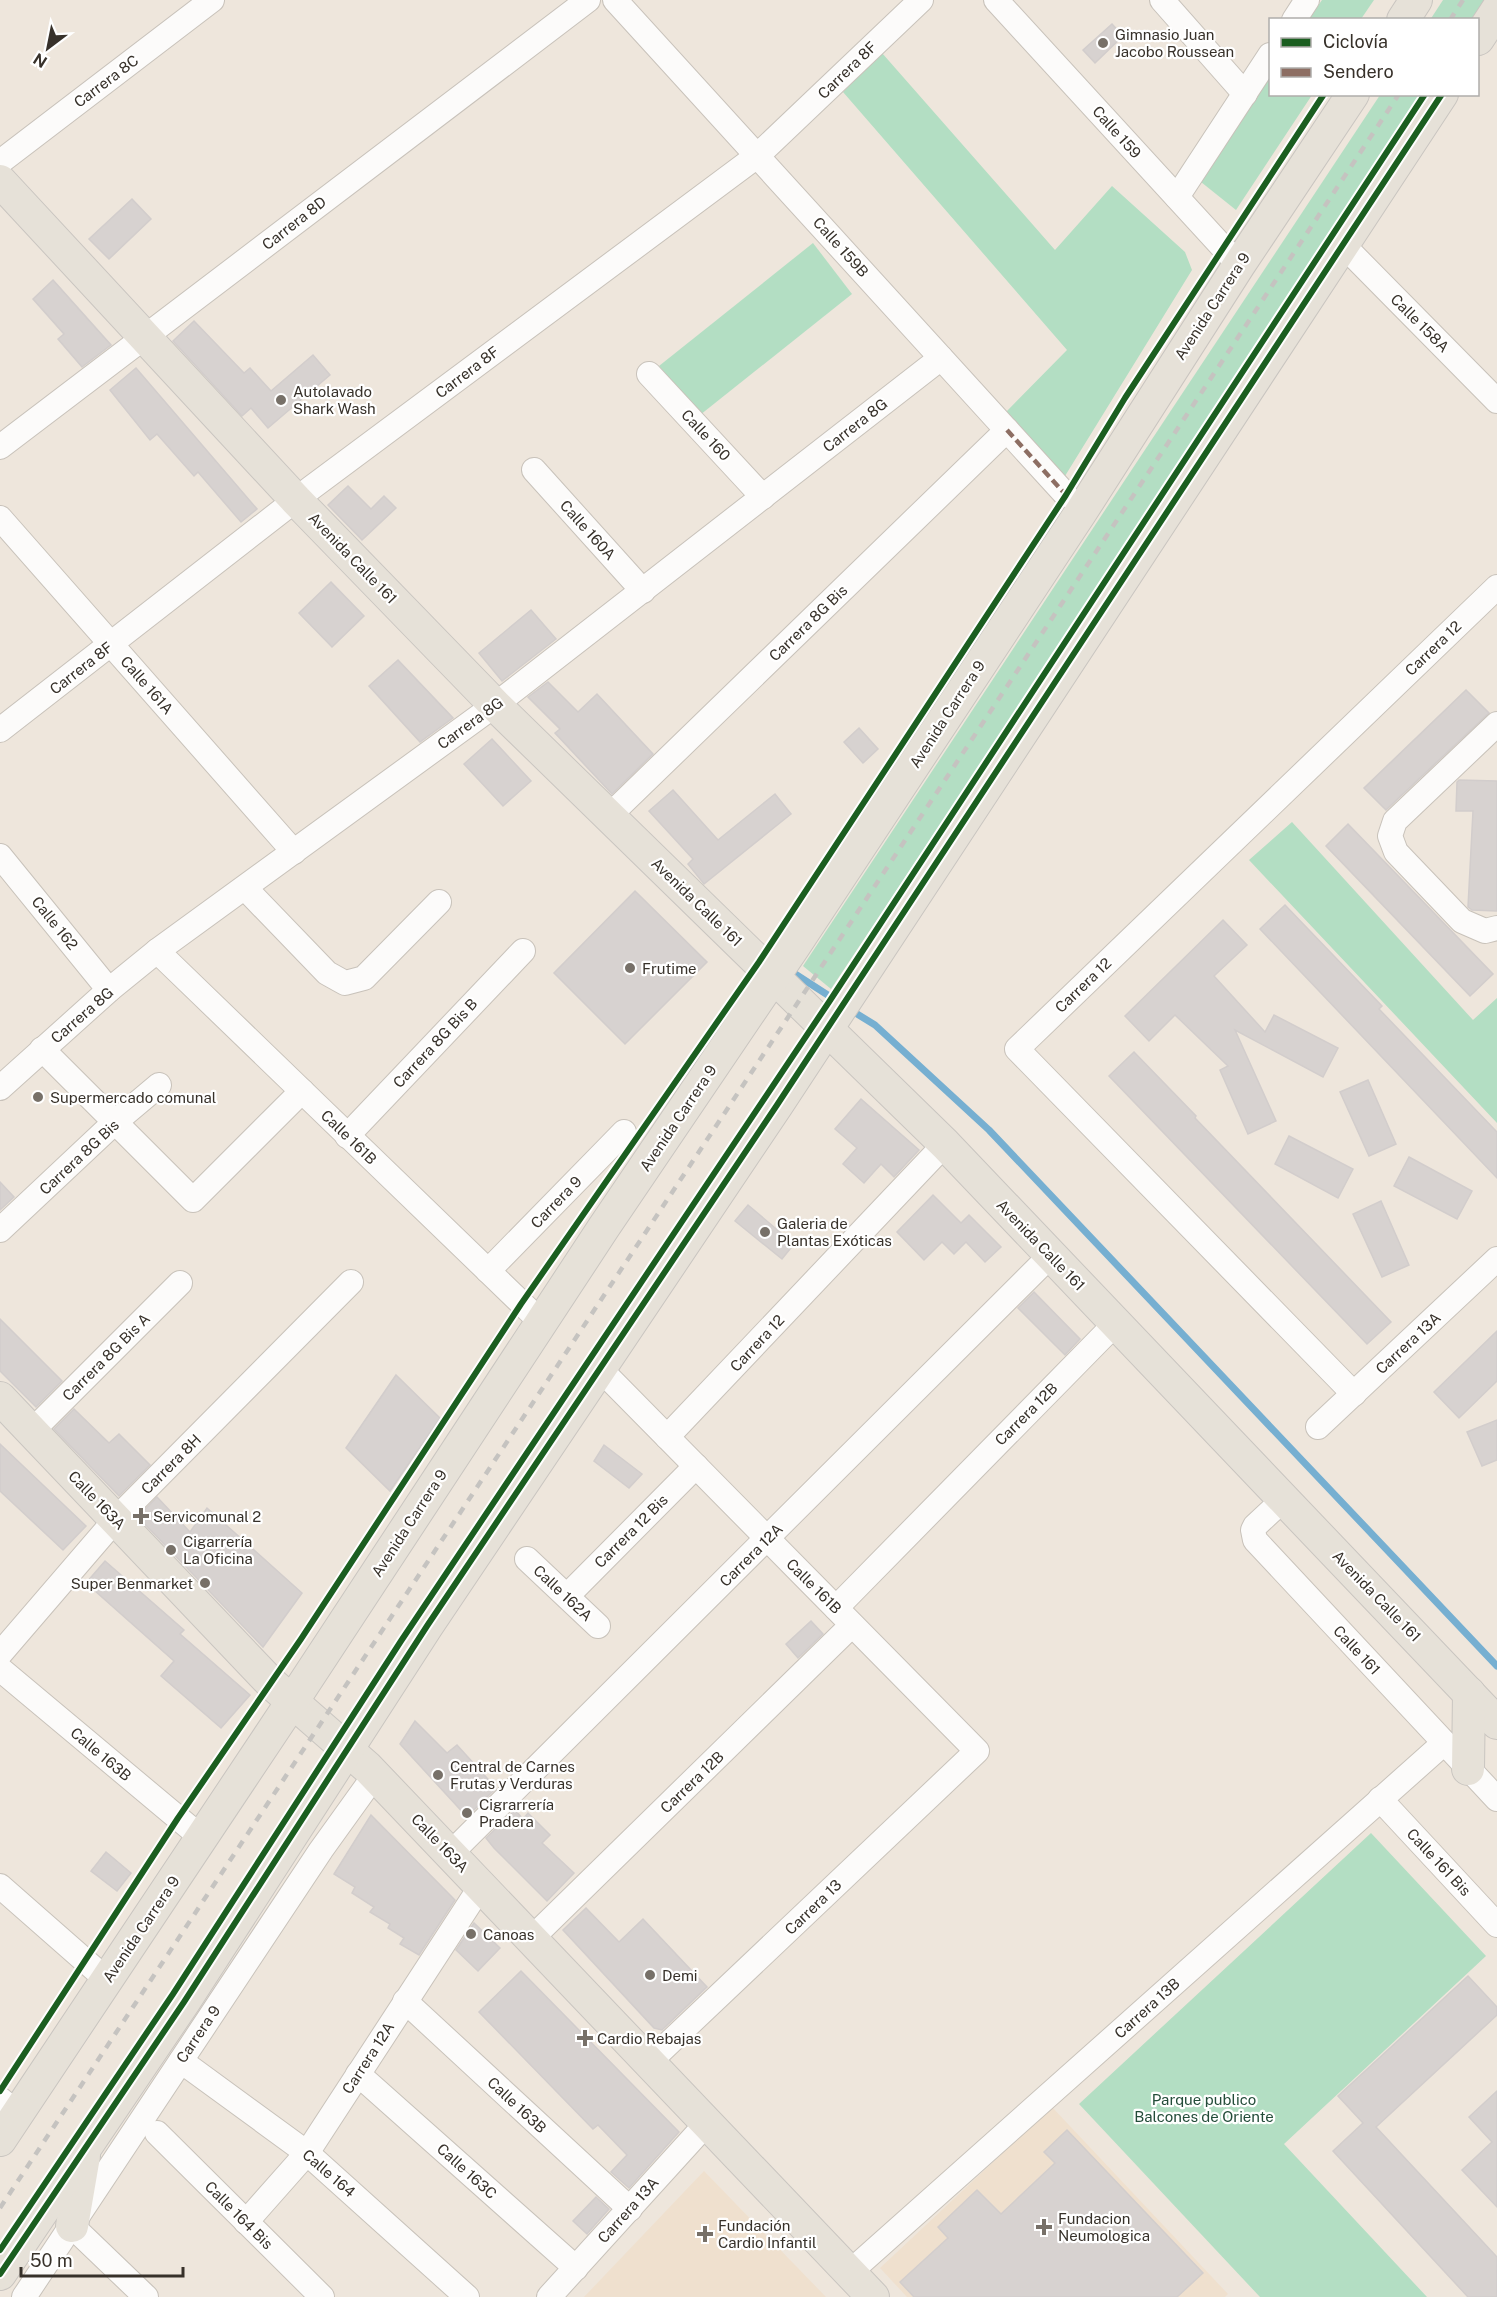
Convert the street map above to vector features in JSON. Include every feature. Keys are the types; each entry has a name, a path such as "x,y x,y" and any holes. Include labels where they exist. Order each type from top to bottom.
{"main road":[{"path":"1404,18 1416,0"},
{"path":"1479,37 1497,10"},
{"name":"Avenida Carrera 9","path":"0,2140 9,2106 107,1980 202,1838 541,1322 774,977 1081,512 1239,265 1352,96"},
{"path":"0,2274 184,2002 347,1748 827,1029 1441,96"},
{"name":"Avenida Calle 161","path":"0,181 296,500 495,705 945,1144 1497,1723"},
{"name":"Calle 163A","path":"0,1398 292,1702 347,1748 381,1782 873,2297"},
{"path":"1468,1769 1469,1693"},
{"path":"72,2226 86,2145"}],"street":[{"name":"Carrera 8C","path":"0,162 212,0"},
{"name":"Carrera 8D","path":"0,447 588,0"},
{"name":"Calle 159B","path":"615,0 1066,495"},
{"name":"Carrera 8F","path":"0,730 296,500 757,156 921,0"},
{"name":"Calle 159","path":"996,0 1239,265"},
{"path":"1161,0 1245,94"},
{"path":"1177,197 1269,57"},
{"name":"Calle 158A","path":"1343,245 1497,400"},
{"name":"Carrera 8G","path":"0,1088 109,990 157,951 495,705 941,358"},
{"name":"Calle 160","path":"649,374 763,497"},
{"name":"Carrera 8G Bis","path":"609,816 1007,430"},
{"name":"Calle 160A","path":"534,470 643,591"},
{"name":"Calle 161A","path":"0,518 294,852"},
{"name":"Carrera 12","path":"1354,1394 1017,1049 1497,587"},
{"path":"1497,724 1395,821 1390,836 1396,852 1462,921 1485,931 1497,928"},
{"name":"Calle 162","path":"0,856 109,990"},
{"path":"244,888 327,973 345,983 364,978 439,902"},
{"name":"Calle 161B","path":"157,951 541,1322"},
{"name":"Carrera 8G Bis B","path":"347,1136 523,951"},
{"path":"42,1049 193,1200 302,1091"},
{"name":"Carrera 8G Bis","path":"0,1230 115,1122 159,1085"},
{"name":"Carrera 9","path":"488,1271 624,1132"},
{"name":"Carrera 12","path":"667,1437 945,1144"},
{"name":"Carrera 12A","path":"450,1854 1051,1255"},
{"name":"Carrera 13A","path":"1318,1427 1497,1259"},
{"name":"Carrera 8G Bis A","path":"32,1431 180,1282"},
{"name":"Carrera 8H","path":"0,1654 116,1519 351,1282"},
{"name":"Carrera 12B","path":"531,1939 844,1616 1116,1323"},
{"name":"Calle 161B","path":"601,1370 977,1751"},
{"name":"Carrera 12 Bis","path":"567,1596 696,1466"},
{"name":"Calle 161","path":"1284,1499 1253,1530 1255,1540 1497,1799"},
{"name":"Calle 162A","path":"527,1559 598,1626"},
{"name":"Calle 163B","path":"0,1669 202,1838"},
{"name":"Carrera 13B","path":"850,2272 1444,1743"},
{"name":"Carrera 13","path":"649,2062 977,1751"},
{"name":"Carrera 9","path":"24,2297 321,1850 367,1786 381,1782"},
{"name":"Calle 161 Bis","path":"1380,1799 1497,1925"},
{"path":"0,1886 107,1980"},
{"name":"Carrera 12A","path":"246,2222 307,2153 481,1886"},
{"name":"Calle 163B","path":"405,2001 630,2209"},
{"name":"Calle 164","path":"180,2061 307,2153 467,2297"},
{"name":"Calle 163C","path":"358,2074 576,2268"},
{"name":"Carrera 13A","path":"549,2297 707,2123"},
{"name":"Calle 164 Bis","path":"157,2133 322,2297"},
{"path":"72,2226 146,2297"}],"shaded area":[{"name":"Fundacion Neumologica","path":"1052,2107 1228,2294 1225,2297 907,2297 880,2268"},
{"name":"Fundación Cardio Infantil","path":"704,2171 826,2297 584,2297"}],"green space":[{"path":"1322,0 1374,0 1362,18 1310,18"},
{"path":"1443,0 1487,0 1475,18 1431,18"},
{"path":"882,53 1055,250 1112,186 1185,252 1192,270 1065,476 1006,412 1067,350 843,92"},
{"path":"1269,79 1269,96 1311,96 1236,210 1201,182"},
{"path":"1379,96 1423,96 831,989 803,966"},
{"path":"813,243 852,294 700,415 659,366"},
{"path":"1292,822 1473,1020 1497,998 1497,1123 1249,860"},
{"name":"Parque publico Balcones de Oriente","path":"1371,1833 1486,1956 1284,2144 1427,2297 1260,2297 1079,2104"}],"building":[{"name":"Gimnasio Juan Jacobo Roussean","path":"1112,24 1123,36 1095,63 1083,50"},
{"path":"132,199 151,219 109,259 89,239"},
{"path":"53,280 111,345 82,367 58,339 64,334 33,299"},
{"path":"194,321 244,373 250,368 271,391 313,355 330,375 268,428 251,408 242,416 173,341"},
{"path":"136,368 257,509 241,522 198,472 194,476 157,434 150,440 110,390"},
{"path":"348,486 371,509 384,496 396,508 362,540 328,505"},
{"path":"331,582 364,616 332,647 299,613"},
{"path":"531,610 556,639 502,681 479,653"},
{"path":"398,660 453,718 420,742 369,686"},
{"path":"548,682 578,712 597,694 653,754 612,794 555,733 560,729 528,697"},
{"path":"1466,690 1489,713 1386,810 1364,788"},
{"path":"859,728 878,749 863,763 844,742"},
{"path":"492,739 531,781 503,806 464,764"},
{"path":"1459,780 1497,781 1497,911 1472,910 1468,907 1473,811 1456,811"},
{"path":"673,790 718,840 775,794 791,814 704,884 688,864 693,859 649,811"},
{"path":"1348,824 1493,974 1470,996 1326,846"},
{"name":"Frutime","path":"635,891 707,962 625,1044 554,973"},
{"path":"1285,905 1382,1006 1379,1009 1497,1132 1497,1178 1260,929"},
{"path":"1223,920 1247,945 1214,976 1265,1032 1274,1015 1338,1048 1323,1077 1235,1030 1276,1121 1248,1134 1220,1070 1228,1066 1175,1015 1149,1041 1125,1016"},
{"path":"1134,1052 1391,1322 1367,1344 1109,1076"},
{"path":"1368,1080 1396,1144 1369,1156 1340,1092"},
{"path":"861,1099 919,1150 894,1177 881,1164 864,1183 843,1164 857,1148 835,1129"},
{"path":"1289,1136 1353,1169 1338,1198 1275,1164"},
{"path":"1409,1157 1472,1191 1457,1219 1394,1186"},
{"path":"0,1182 14,1197 0,1210"},
{"path":"933,1195 961,1223 969,1215 1001,1247 985,1262 966,1242 954,1254 942,1242 924,1260 897,1232"},
{"path":"1381,1201 1409,1265 1382,1277 1353,1214"},
{"name":"Galeria de Plantas Exóticas","path":"748,1205 794,1244 782,1259 735,1221"},
{"path":"1034,1292 1080,1339 1065,1355 1018,1308"},
{"path":"0,1319 62,1381 36,1407 0,1371"},
{"path":"1497,1331 1497,1381 1459,1418 1434,1392"},
{"path":"396,1375 440,1418 390,1491 346,1448"},
{"path":"74,1409 109,1443 119,1434 150,1465 119,1496 54,1429"},
{"path":"1497,1420 1497,1460 1482,1466 1467,1432"},
{"path":"0,1444 86,1526 63,1550 0,1491"},
{"path":"604,1445 642,1474 629,1488 594,1461"},
{"path":"157,1497 190,1532 207,1508 302,1593 263,1647 138,1517"},
{"path":"105,1561 184,1630 180,1634 250,1695 221,1728 161,1676 174,1661 86,1583"},
{"path":"811,1621 823,1634 798,1658 786,1644"},
{"path":"415,1721 447,1753 457,1745 496,1788 467,1817 400,1744"},
{"path":"515,1810 523,1819 528,1813 550,1835 542,1843 574,1873 547,1901 486,1838"},
{"path":"371,1815 455,1900 419,1955 400,1944 404,1938 388,1928 390,1924 370,1912 374,1907 352,1893 355,1887 334,1874"},
{"path":"106,1852 131,1873 117,1891 91,1871"},
{"path":"586,1908 619,1942 643,1919 707,1987 662,2030 654,2028 563,1930"},
{"name":"Canoas","path":"474,1923 500,1948 478,1971 456,1950"},
{"path":"521,1971 679,2132 629,2188 611,2172 627,2155 598,2125 593,2129 479,2012"},
{"path":"1468,1976 1497,2007 1497,2015 1376,2127 1497,2257 1497,2297 1468,2297 1333,2151 1363,2123 1338,2096"},
{"path":"1497,2091 1497,2207 1462,2170 1492,2142 1469,2117"},
{"name":"Fundacion Neumologica","path":"1067,2130 1203,2273 1177,2297 914,2297 900,2282 948,2238 938,2227 977,2190 1001,2214 1055,2163 1044,2152"},
{"path":"596,2197 609,2209 587,2234 573,2221"}],"waterway":[{"path":"789,970 837,1001"},
{"path":"849,1009 875,1025 989,1130 1497,1666"}],"railway":[{"path":"1451,18 1463,0"},
{"path":"0,2208 1398,96"}],"marked path":[{"path":"1007,430 1066,495"}],"cycle path":[{"path":"0,2091 178,1818 301,1639 521,1304 759,962 1066,495 1125,398 1323,96"},
{"path":"0,2250 173,1994 401,1641 829,1002 1424,96"},
{"path":"0,2274 184,2002 427,1626 777,1105 1441,96"}],"place":[{"name":"Gimnasio Juan Jacobo Roussean","path":"1103,43"},
{"name":"Autolavado Shark Wash","path":"281,400"},
{"name":"Frutime","path":"630,968"},
{"name":"Supermercado comunal","path":"38,1097"},
{"name":"Galeria de Plantas Exóticas","path":"765,1232"},
{"name":"Servicomunal 2","path":"141,1516"},
{"name":"Cigarrería La Oficina","path":"171,1550"},
{"name":"Super Benmarket","path":"205,1583"},
{"name":"Central de Carnes Frutas y Verduras","path":"438,1775"},
{"name":"Cigrarrería Pradera","path":"467,1813"},
{"name":"Canoas","path":"471,1934"},
{"name":"Demi","path":"650,1975"},
{"name":"Cardio Rebajas","path":"585,2038"},
{"name":"Fundacion Neumologica","path":"1044,2227"},
{"name":"Fundación Cardio Infantil","path":"705,2234"}]}
